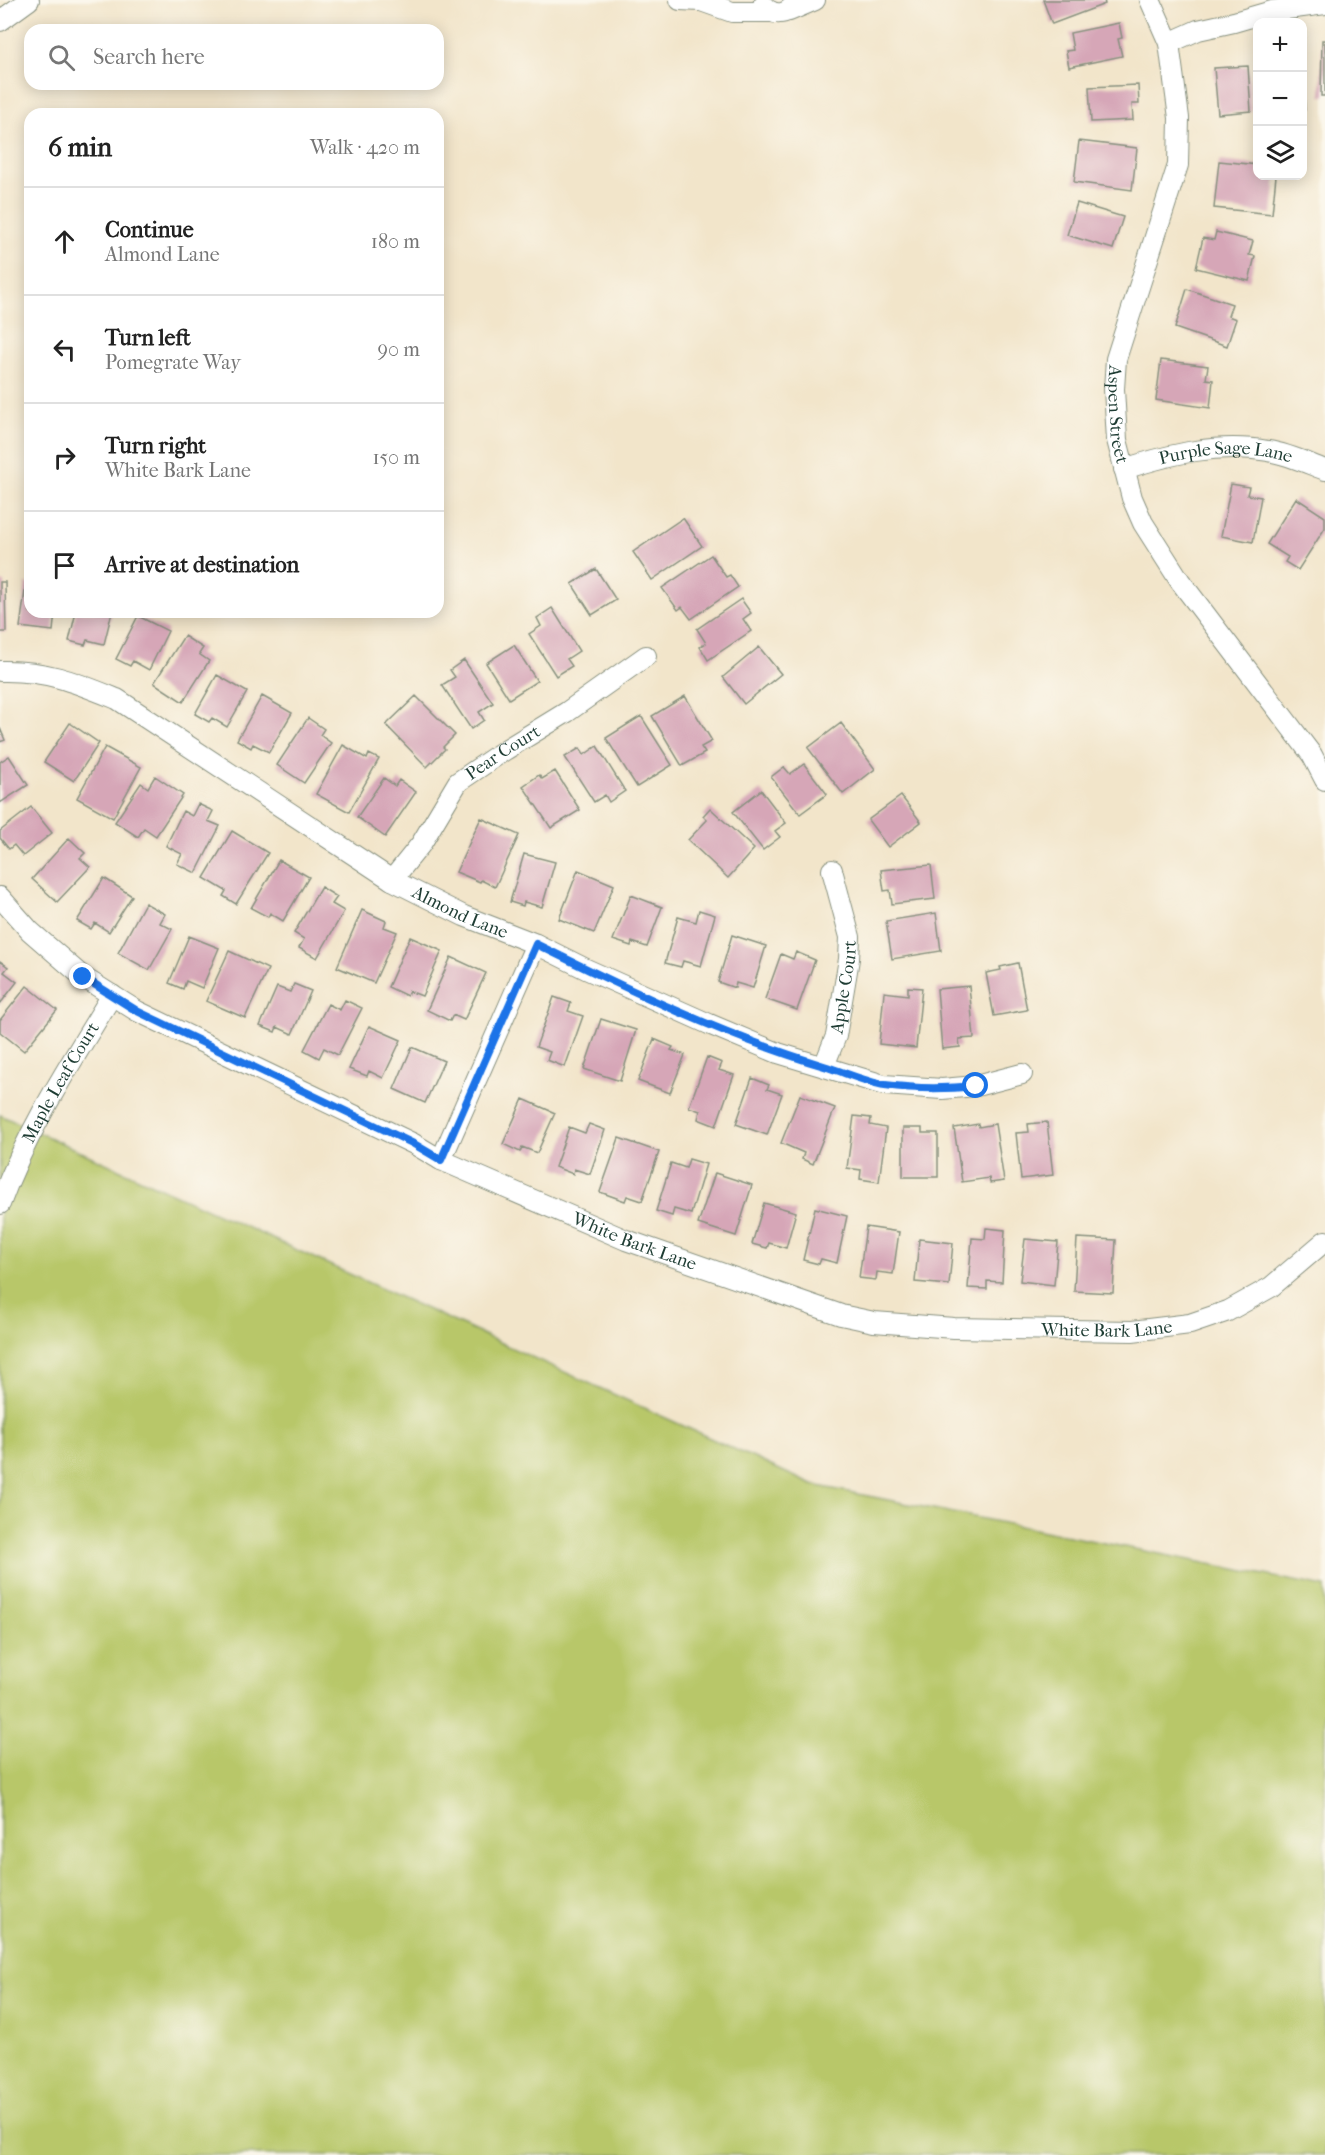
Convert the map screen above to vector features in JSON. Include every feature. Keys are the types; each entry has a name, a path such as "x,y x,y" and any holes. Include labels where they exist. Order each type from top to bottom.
{"street":[{"path":"0,21 29,0"},
{"path":"680,0 702,1 732,12 815,0"},
{"name":"Aspen Street","path":"1150,0 1169,43 1179,118 1178,165 1116,359 1114,417 1124,470 1132,498 1143,523 1180,581 1312,755 1325,780"},
{"path":"1169,43 1198,30 1272,11 1325,4"},
{"name":"Purple Sage Lane","path":"1124,470 1186,452 1241,447 1270,451 1325,470"},
{"name":"Pear Court","path":"392,880 421,844 458,782 567,712 646,656"},
{"name":"Almond Lane","path":"0,671 24,670 69,679 117,699 392,880 464,916 536,944 586,969 778,1053 884,1085 942,1089 976,1086 1022,1074"},
{"name":"Apple Court","path":"824,1066 836,1036 849,959 850,937 832,870"},
{"name":"White Bark Lane","path":"0,897 30,931 83,977 137,1011 414,1144 441,1160 626,1240 841,1315 874,1322 914,1326 1132,1331 1190,1324 1228,1311 1271,1287 1324,1242"},
{"path":"441,1160 536,944"},
{"name":"Maple Leaf Court","path":"0,1204 12,1172 43,1110 112,995"}],"green space":[{"path":"0,1115 813,1485 1325,1587 1325,2155 0,2155"}],"building":[{"path":"1043,0 1104,0 1105,4 1052,24"},
{"path":"1119,23 1122,38 1118,39 1122,56 1069,67 1066,51 1073,50 1070,33"},
{"path":"1322,40 1325,40 1325,96 1321,96"},
{"path":"1248,66 1251,111 1218,114 1214,68"},
{"path":"1138,85 1139,104 1132,104 1133,120 1091,122 1089,87"},
{"path":"1079,141 1137,148 1132,190 1074,182"},
{"path":"1219,161 1253,164 1253,180 1276,180 1272,214 1214,208"},
{"path":"1077,203 1123,217 1113,249 1067,235"},
{"path":"1216,232 1253,241 1249,255 1255,256 1249,281 1196,268 1203,238 1214,240"},
{"path":"1187,289 1232,304 1228,316 1236,319 1227,346 1175,328"},
{"path":"1161,360 1208,366 1206,379 1213,380 1210,408 1156,400"},
{"path":"1231,484 1249,487 1247,495 1261,497 1253,542 1221,536"},
{"path":"1296,498 1325,517 1325,528 1298,570 1285,562 1288,557 1267,544"},
{"path":"683,518 702,546 652,580 633,552"},
{"path":"711,555 726,577 730,575 738,587 691,619 682,607 678,610 662,588"},
{"path":"596,569 616,600 592,615 572,584"},
{"path":"0,582 5,582 6,632 0,632"},
{"path":"24,598 24,618 54,618 53,631 20,627"},
{"path":"741,599 751,613 743,619 751,631 708,660 700,647 706,643 697,629"},
{"path":"552,608 579,651 567,659 572,666 556,676 529,634 541,626 537,618"},
{"path":"75,618 110,618 104,644 87,640 85,645 69,641"},
{"path":"137,618 142,618 168,631 149,670 133,661 130,666 116,659"},
{"path":"184,636 203,648 199,654 209,661 183,702 154,683"},
{"path":"514,645 537,681 509,699 486,663"},
{"path":"759,647 781,674 744,704 723,677"},
{"path":"464,660 493,703 479,712 484,720 471,729 442,685 455,677 450,670"},
{"path":"217,675 247,692 227,727 212,718 209,722 195,714"},
{"path":"262,696 292,713 269,752 253,744 251,748 237,740"},
{"path":"416,696 455,735 427,767 386,725"},
{"path":"685,696 712,741 701,747 705,753 682,766 652,716"},
{"path":"641,716 672,765 637,787 606,738"},
{"path":"308,718 324,729 320,735 331,743 304,783 277,765"},
{"path":"70,723 99,743 74,781 44,762"},
{"path":"841,723 875,769 843,794 808,748"},
{"path":"0,728 5,740 0,742"},
{"path":"343,745 367,759 369,754 379,759 349,812 316,794"},
{"path":"597,746 625,791 609,802 605,795 594,802 565,757 580,748 584,755"},
{"path":"105,747 141,767 113,818 77,798"},
{"path":"9,756 28,785 0,803 0,762"},
{"path":"804,764 827,794 800,814 771,777 784,767 790,774"},
{"path":"555,771 580,810 551,828 523,786 539,775 542,779"},
{"path":"155,776 183,795 156,836 144,828 138,837 115,822 141,783 148,788"},
{"path":"384,778 395,786 399,780 416,792 385,837 357,817"},
{"path":"761,790 786,823 775,831 780,837 763,850 733,812"},
{"path":"901,796 921,822 888,847 868,820"},
{"path":"198,804 213,811 208,821 220,826 196,873 177,864 182,854 166,846 183,811 192,816"},
{"path":"31,807 52,833 23,856 14,845 9,849 0,838 0,831"},
{"path":"710,808 754,849 728,878 688,840 707,820 703,816"},
{"path":"481,818 519,835 495,887 456,872"},
{"path":"232,831 268,853 236,904 223,896 226,891 204,878"},
{"path":"69,838 85,853 80,858 90,867 57,902 32,879"},
{"path":"524,854 555,862 542,907 524,902 523,906 510,902"},
{"path":"279,860 309,877 283,921 270,913 268,917 251,908"},
{"path":"931,865 935,899 892,904 890,890 884,891 881,870"},
{"path":"578,870 614,885 594,933 559,919"},
{"path":"104,878 132,896 109,932 95,923 91,929 77,921"},
{"path":"321,887 337,897 332,904 344,911 317,958 299,948 304,939 294,933"},
{"path":"631,895 662,907 647,947 632,942 631,946 613,940"},
{"path":"145,903 165,914 160,923 172,929 149,970 118,953"},
{"path":"362,910 386,921 384,927 397,932 374,983 337,967"},
{"path":"699,910 715,915 701,966 683,961 681,967 665,963 678,917 696,922"},
{"path":"936,913 941,951 892,959 886,921"},
{"path":"732,935 766,946 753,988 736,983 735,988 718,982"},
{"path":"189,936 219,948 202,988 186,981 183,989 169,983"},
{"path":"410,937 442,951 422,996 409,991 407,996 388,987"},
{"path":"229,951 268,969 245,1018 206,1001"},
{"path":"796,952 815,960 797,1010 765,999 781,954 793,959"},
{"path":"451,957 486,973 464,1020 453,1015 450,1021 427,1010"},
{"path":"0,961 8,967 4,972 17,982 0,1004"},
{"path":"1018,963 1027,1010 994,1016 986,973"},
{"path":"294,984 311,991 292,1034 277,1027 275,1032 260,1026 277,987 290,992"},
{"path":"27,986 57,1010 24,1051 0,1032 0,1020"},
{"path":"969,986 974,1038 959,1039 960,1047 942,1049 937,989"},
{"path":"908,987 922,988 916,1048 879,1044 884,992 908,995"},
{"path":"554,997 571,1003 568,1011 583,1016 565,1067 547,1060 550,1052 536,1047"},
{"path":"345,1000 362,1008 338,1055 324,1048 319,1058 304,1050 328,1004 340,1010"},
{"path":"601,1019 636,1030 620,1081 584,1069"},
{"path":"369,1026 401,1040 383,1078 369,1071 367,1076 349,1069"},
{"path":"654,1039 673,1047 671,1050 685,1055 670,1093 638,1081"},
{"path":"412,1047 444,1061 425,1103 394,1089"},
{"path":"707,1057 722,1063 719,1070 734,1075 716,1126 698,1119 700,1111 689,1107"},
{"path":"752,1078 769,1085 767,1089 782,1094 767,1135 736,1124"},
{"path":"800,1095 835,1108 813,1164 802,1159 804,1153 781,1143"},
{"path":"523,1099 555,1113 537,1153 522,1147 520,1152 503,1144"},
{"path":"854,1116 871,1118 870,1125 886,1128 879,1182 860,1179 861,1170 847,1168"},
{"path":"1047,1122 1053,1175 1021,1179 1016,1133 1029,1132 1028,1124"},
{"path":"589,1124 605,1130 590,1174 574,1169 573,1174 555,1167 569,1127 585,1133"},
{"path":"978,1124 979,1127 995,1124 1004,1181 990,1183 989,1178 962,1182 954,1128"},
{"path":"903,1128 922,1128 922,1133 938,1133 938,1177 903,1177"},
{"path":"619,1138 659,1152 642,1201 627,1196 625,1201 600,1192"},
{"path":"689,1159 706,1164 691,1214 674,1209 672,1216 656,1211 671,1163 686,1168"},
{"path":"715,1173 752,1185 736,1236 698,1224"},
{"path":"764,1203 796,1212 786,1248 769,1243 767,1248 752,1244"},
{"path":"815,1208 847,1216 837,1263 821,1259 819,1264 803,1260"},
{"path":"866,1227 899,1232 893,1274 877,1272 876,1280 859,1278"},
{"path":"986,1228 1005,1230 1002,1282 987,1281 987,1289 968,1288 972,1238 985,1239"},
{"path":"1077,1238 1116,1240 1113,1293 1074,1291"},
{"path":"919,1239 953,1243 949,1285 915,1282"},
{"path":"1025,1239 1058,1242 1054,1285 1020,1281"}],"route":[{"path":"83,977 137,1011 414,1144 441,1160 536,944 586,969 778,1053 884,1085 942,1089 976,1086"}]}
